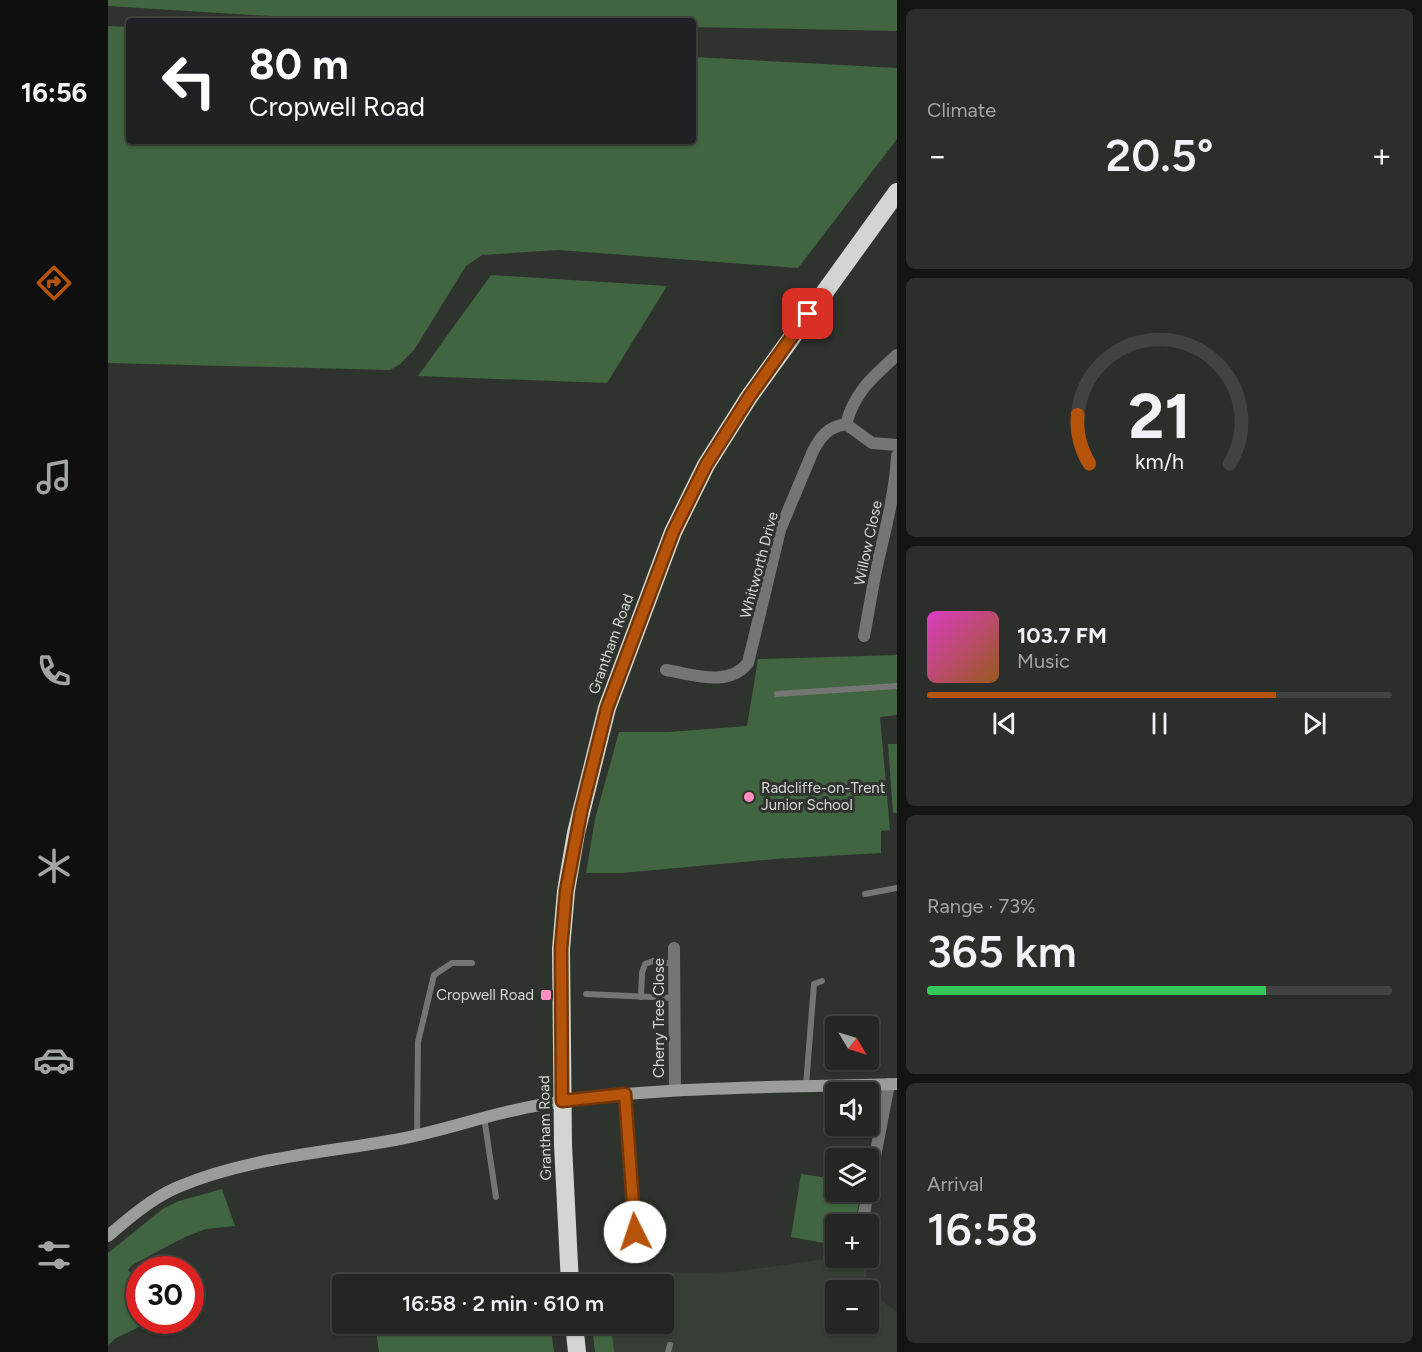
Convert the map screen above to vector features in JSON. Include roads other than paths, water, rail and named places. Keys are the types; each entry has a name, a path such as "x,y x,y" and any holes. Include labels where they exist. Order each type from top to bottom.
{"highway":[{"name":"Grantham Road","path":"569,1274 562,1101 561,949 566,891 590,771 607,708 673,532 706,465 762,380 897,192"},
{"path":"575,1334 577,1352"}],"street":[{"path":"897,355 861,389 846,424 872,443 897,445"},
{"name":"Whitworth Drive","path":"666,670 723,679 738,673 748,663 780,530 788,510 819,440 829,429 846,424"},
{"name":"Willow Close","path":"864,636 879,558 891,513 896,484 897,456"},
{"name":"Cherry Tree Close","path":"674,948 675,1089"},
{"path":"108,1236 138,1211 177,1187 250,1165 301,1154 327,1152 417,1136 484,1116 562,1101 675,1089 893,1084 864,1214"},
{"path":"625,1094 637,1255"}],"lane":[{"path":"777,694 897,686"},
{"path":"865,894 897,888"},
{"path":"641,997 642,973 645,964 653,961 674,964"},
{"path":"417,1136 418,1042 434,975 452,963 472,963"},
{"path":"806,1086 814,984 822,981"},
{"path":"586,994 674,998"},
{"path":"484,1116 496,1197"}],"place":[{"name":"Radcliffe-on-Trent Junior School","path":"749,797"},
{"name":"Cropwell Road","path":"546,995"}]}
